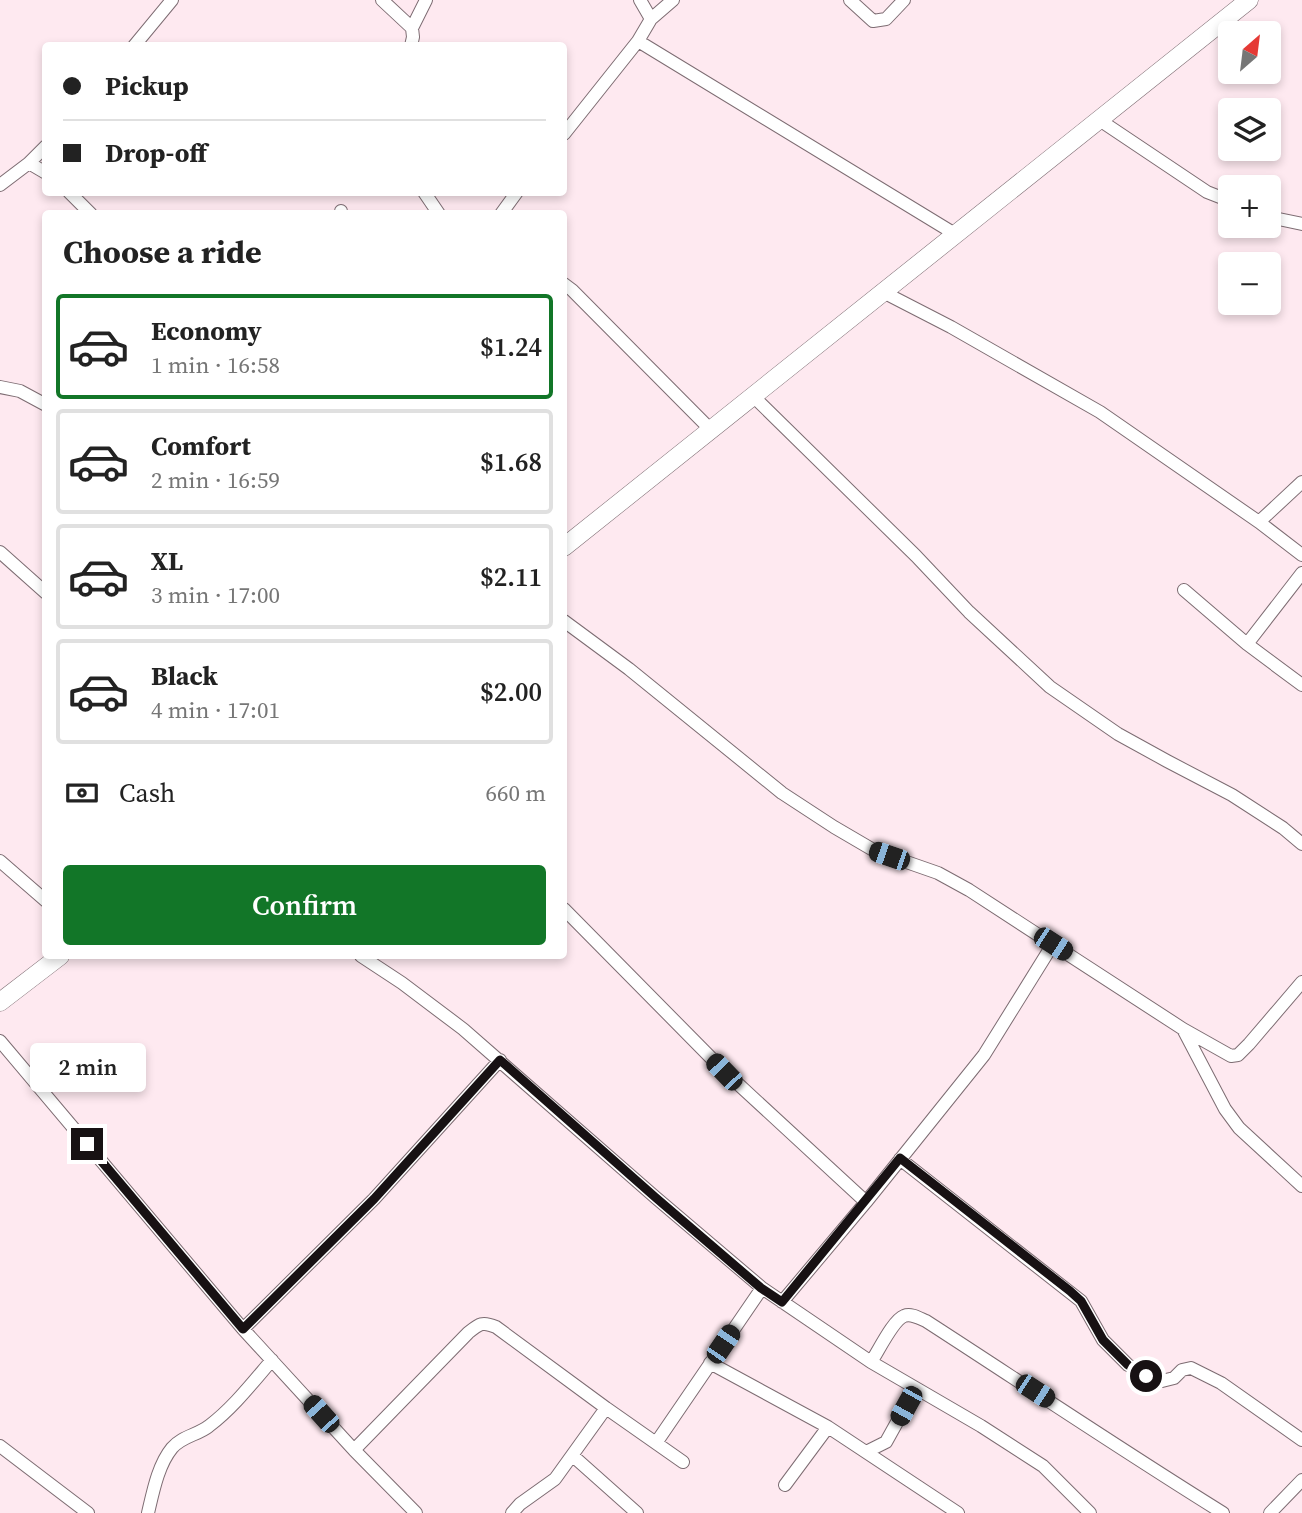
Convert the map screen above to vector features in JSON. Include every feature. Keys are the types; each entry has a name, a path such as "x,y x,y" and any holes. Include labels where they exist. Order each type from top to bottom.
{"street":[{"path":"137,42 172,0"},
{"path":"382,0 412,28"},
{"path":"412,42 412,28 426,0"},
{"path":"640,0 651,19"},
{"path":"567,130 638,41 651,19 673,0"},
{"path":"850,0 873,21 886,19 904,0"},
{"path":"567,545 1249,0"},
{"path":"638,41 954,234"},
{"path":"1098,119 1207,192 1218,196"},
{"path":"0,185 42,150"},
{"path":"29,163 42,171"},
{"path":"73,196 87,210"},
{"path":"503,210 514,196"},
{"path":"1281,220 1302,224"},
{"path":"567,286 711,430"},
{"path":"883,292 951,327 1100,412 1302,555"},
{"path":"0,387 20,391 42,403"},
{"path":"753,396 916,556 969,612 1050,687 1118,734 1232,795 1283,828 1302,844"},
{"path":"1259,522 1302,482"},
{"path":"0,552 42,589"},
{"path":"1247,644 1302,573"},
{"path":"1184,590 1247,644 1302,685"},
{"path":"567,623 782,793 834,827 875,851 938,873 969,890 1183,1029 1231,1056 1238,1055 1250,1044 1302,982"},
{"path":"0,860 42,897"},
{"path":"567,911 724,1072 866,1202"},
{"path":"782,1302 984,1055 1053,944"},
{"path":"0,1002 56,959"},
{"path":"364,959 463,1029 761,1288 871,1362 981,1426 1043,1466 1090,1513"},
{"path":"1183,1029 1225,1109 1240,1128 1302,1186"},
{"path":"0,1041 243,1329 416,1513"},
{"path":"243,1329 374,1199 500,1060"},
{"path":"900,1158 1081,1301 1103,1340 1128,1365 1146,1376 1162,1381 1174,1378 1182,1370 1192,1368 1221,1383 1302,1440"},
{"path":"656,1443 761,1288"},
{"path":"871,1362 897,1322 904,1316 913,1315 1223,1513"},
{"path":"354,1450 468,1333 487,1323 683,1462"},
{"path":"148,1513 159,1474 172,1448 182,1439 209,1426 272,1360"},
{"path":"710,1363 828,1427 958,1513"},
{"path":"866,1452 886,1442 916,1388"},
{"path":"512,1513 555,1479 606,1408"},
{"path":"785,1485 828,1427"},
{"path":"886,1442 893,1469"},
{"path":"0,1446 88,1513"},
{"path":"573,1456 637,1513"},
{"path":"1270,1513 1302,1480"}],"route":[{"path":"87,1144 243,1329 374,1199 500,1060 761,1288 782,1302 900,1158 1070,1291 1081,1301 1103,1340 1128,1365 1146,1376"}]}
